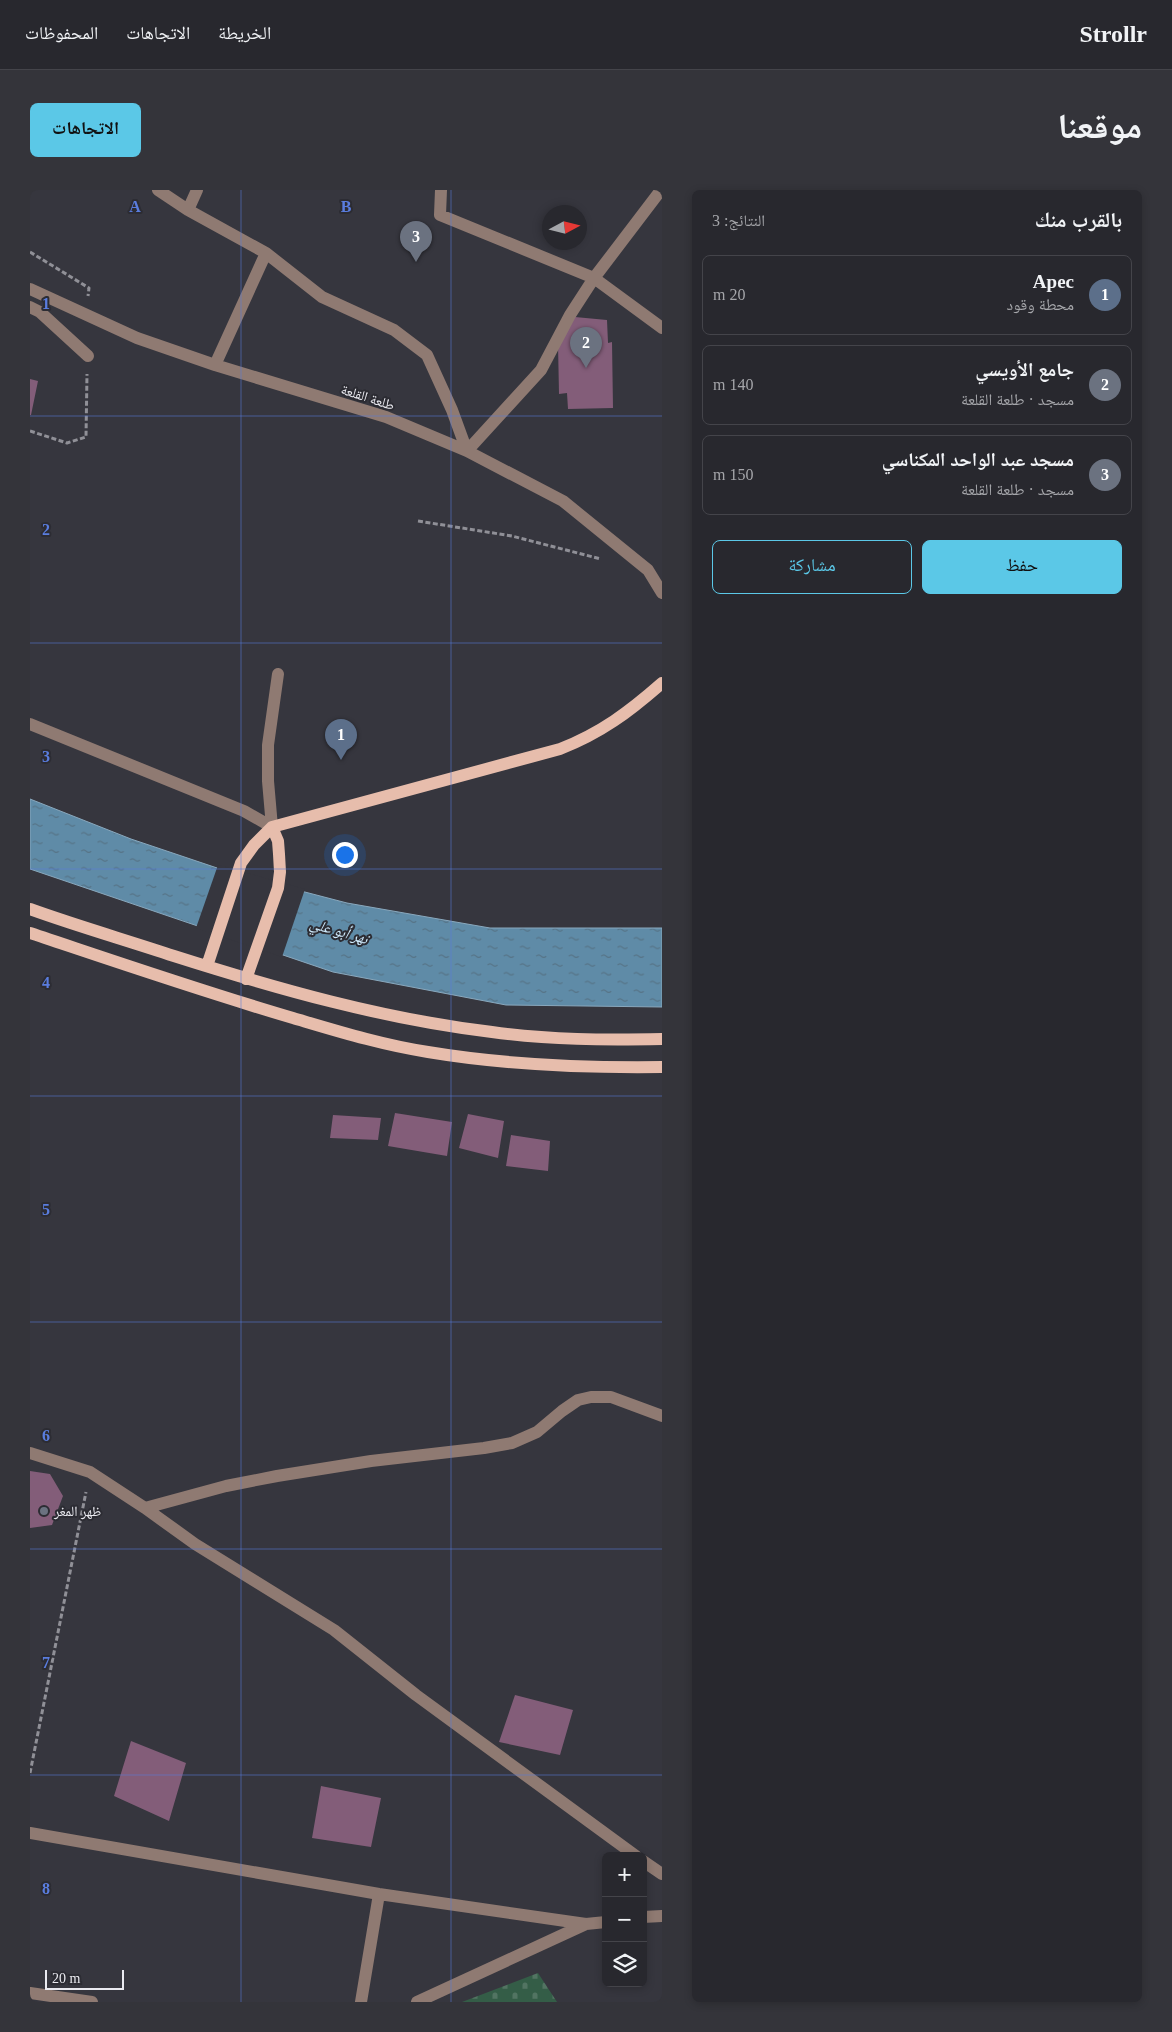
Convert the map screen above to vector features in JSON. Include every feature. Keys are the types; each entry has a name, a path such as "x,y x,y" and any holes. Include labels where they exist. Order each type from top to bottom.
{"main road":[{"path":"207,966 241,863 254,844 272,827 560,749 599,732 624,716 662,683"},
{"path":"246,979 278,888 280,872 278,841 272,827"},
{"path":"30,909 246,979 368,1011 430,1023 546,1038 662,1040"},
{"path":"30,933 234,1001 362,1038 427,1052 490,1061 596,1068 662,1068"}],"street":[{"path":"158,190 188,210 266,253 322,297 394,330 427,355 452,410 467,451 541,370 570,315 594,278 661,190"},
{"path":"188,210 197,190"},
{"path":"441,190 440,215 594,278 662,328"},
{"path":"216,365 266,253"},
{"name":"طلعة القلعة","path":"30,289 137,338 216,365 386,417 467,451 563,501 648,570 662,594"},
{"path":"30,307 40,312 88,356"},
{"path":"272,827 268,781 268,744 278,674"},
{"path":"30,724 244,811 272,827"},
{"path":"145,1508 226,1486 277,1476 371,1461 512,1443 536,1432 562,1410 578,1400 591,1397 611,1397 662,1416"},
{"path":"30,1453 90,1472 195,1544 334,1630 424,1700 631,1852"},
{"path":"30,1833 379,1894 586,1924 602,1922"},
{"path":"647,1864 662,1874"},
{"path":"361,2002 379,1894"},
{"path":"647,1917 662,1916"},
{"path":"417,2002 586,1924"},
{"path":"30,1993 92,2002"}],"path":[{"path":"30,252 89,288 86,315"},
{"path":"30,431 67,443 86,437 88,356"},
{"path":"418,521 512,536 602,559"},
{"path":"30,1773 90,1472"}],"green space":[{"path":"538,1973 557,2002 462,2002"}],"water":[{"name":"نهر أبو علي","path":"30,799 131,839 232,873 347,903 490,928 662,928 662,1007 506,1005 333,972 30,869"}],"pier":[{"path":"218,865 305,889 282,957 196,928"}],"building":[{"path":"575,317 607,320 608,343 612,342 613,408 568,409 567,393 559,394 558,344"},
{"path":"30,379 38,381 31,415 30,415"},
{"path":"395,1113 452,1122 447,1156 388,1146"},
{"path":"468,1114 504,1121 498,1158 459,1148"},
{"path":"333,1115 381,1118 378,1140 330,1138"},
{"path":"511,1135 550,1141 548,1171 506,1166"},
{"name":"ظهر المغر","path":"30,1471 50,1474 63,1496 52,1525 30,1528"},
{"path":"515,1695 573,1710 560,1755 499,1742"},
{"path":"131,1741 186,1763 169,1821 114,1796"},
{"path":"321,1786 381,1798 371,1847 312,1838"}],"place":[{"name":"مسجد عبد الواحد المكناسي","path":"416,262"},
{"name":"جامع الأويسي","path":"586,368"},
{"name":"Apec","path":"341,760"},
{"name":"ظهر المغر","path":"44,1511"}]}
